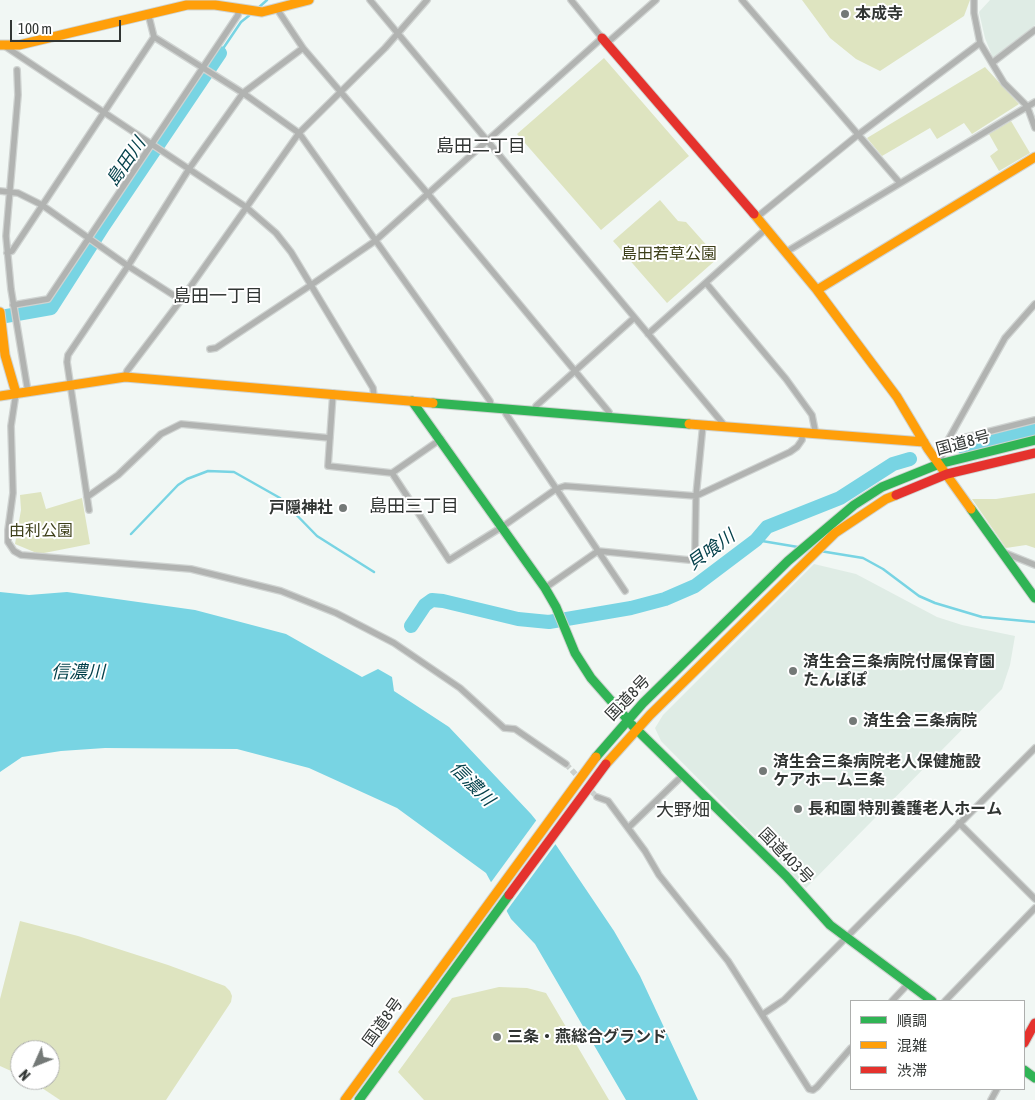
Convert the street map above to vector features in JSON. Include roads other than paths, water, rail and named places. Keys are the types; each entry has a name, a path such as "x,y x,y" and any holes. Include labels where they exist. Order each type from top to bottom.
{"main road":[{"path":"1,45 19,45 186,2 218,3 238,9 262,12 309,0"},
{"path":"605,41 757,217 816,290 897,397 939,464 1035,598"},
{"path":"816,290 1035,157"},
{"path":"0,312 5,355 16,394"},
{"path":"1,396 125,377 610,416 816,435 924,442"},
{"name":"国道403号","path":"412,401 441,439 545,588 556,607 575,652 591,678 628,720 786,876 814,908 844,937 931,1000"},
{"name":"国道8号","path":"345,1100 564,797 628,720 788,561 854,505 882,487 939,464 1035,440"},
{"name":"国道8号","path":"359,1100 572,806 637,729 835,533 886,499 947,474 1035,453"},
{"path":"1025,1041 1035,1023"}],"street":[{"path":"370,0 725,426"},
{"path":"125,377 127,371 299,133 342,92 427,0"},
{"path":"571,0 605,41"},
{"path":"210,349 216,348 311,286 375,241 429,195 487,141 656,0"},
{"path":"742,0 900,183"},
{"path":"974,0 974,13 980,43 1004,83 1027,106 1035,128"},
{"path":"277,8 303,48 429,195 609,412 610,416"},
{"path":"13,305 48,299 203,69 238,15 238,9"},
{"path":"148,13 154,37 243,93 299,133 490,400 491,407"},
{"path":"992,63 1035,30"},
{"path":"7,253 12,251 154,37"},
{"path":"757,217 858,134 980,43"},
{"path":"1,45 246,207 276,232 291,252 373,388 374,397"},
{"path":"89,510 67,362 68,355 128,266 189,169 243,93 303,48"},
{"path":"17,70 18,95 9,191 7,253 13,305 28,392"},
{"path":"786,252 1035,102"},
{"path":"0,191 18,193 42,205 180,300"},
{"path":"648,334 766,228"},
{"path":"706,283 812,414 816,435"},
{"path":"939,464 947,442 1005,338 1035,304"},
{"path":"534,411 536,406 634,318"},
{"path":"334,393 328,466 392,473 441,439"},
{"path":"16,394 11,426 13,493 8,530 8,542 14,551 21,555 191,569 280,591 336,613 394,642 460,688 504,728 515,729 566,764"},
{"path":"504,408 506,414 624,591"},
{"path":"947,442 1035,420"},
{"path":"87,497 118,475 161,434 181,424 330,438"},
{"path":"545,588 598,551 689,560 695,553 696,496 703,424"},
{"path":"392,473 449,560 502,527 556,489 564,486 696,496 790,452 802,440 802,433"},
{"path":"1002,552 1035,566"},
{"path":"763,1014 784,1000 844,937 1035,748"},
{"path":"628,828 683,775"},
{"path":"597,797 608,801 659,875 728,960 809,1089 813,1090 817,1087 850,1049"},
{"path":"958,823 1035,898"},
{"path":"946,1000 1035,908"},
{"path":"893,1000 908,984"}],"water":[{"name":"信濃川","path":"0,592 29,595 67,592 195,610 286,634 362,677 378,669 392,677 394,691 449,727 531,814 556,845 614,931 640,976 698,1100 626,1100 535,944 511,919 486,873 397,808 309,768 237,749 105,748 61,751 22,757 0,772"}],"waterway":[{"name":"島田川","path":"257,9 267,0"},
{"name":"島田川","path":"220,53 241,22 251,14"},
{"name":"島田川","path":"0,317 51,308 104,225 220,53"},
{"path":"963,447 1035,428"},
{"name":"貝喰川","path":"411,626 425,605 432,600 518,619 549,622 631,608 665,599 695,586 756,540 767,527 840,498 893,464 910,459"},
{"path":"131,534 178,485 187,479 208,471 234,472 280,498 317,536 374,572"},
{"name":"貝喰川","path":"756,540 798,547"},
{"name":"貝喰川","path":"820,551 863,558 883,569 919,596 935,603 982,617 1035,622"}],"tunnel":[{"path":"566,764 580,779"},
{"path":"586,786 597,797"}],"place":[{"name":"本成寺","path":"845,14"},
{"name":"戸隠神社","path":"343,508"},
{"name":"済生会三条病院付属保育園 たんぽぽ","path":"793,671"},
{"name":"済生会 三条病院","path":"853,721"},
{"name":"済生会三条病院老人保健施設 ケアホーム三条","path":"763,771"},
{"name":"長和園 特別養護老人ホーム","path":"798,809"},
{"name":"三条・燕総合グランド","path":"497,1037"}],"district":[{"name":"島田二丁目","path":"481,146"},
{"name":"島田一丁目","path":"218,296"},
{"name":"島田三丁目","path":"414,506"},
{"name":"大野畑","path":"683,810"}],"park label":[{"name":"島田若草公園","path":"669,254"},
{"name":"由利公園","path":"41,531"}]}
